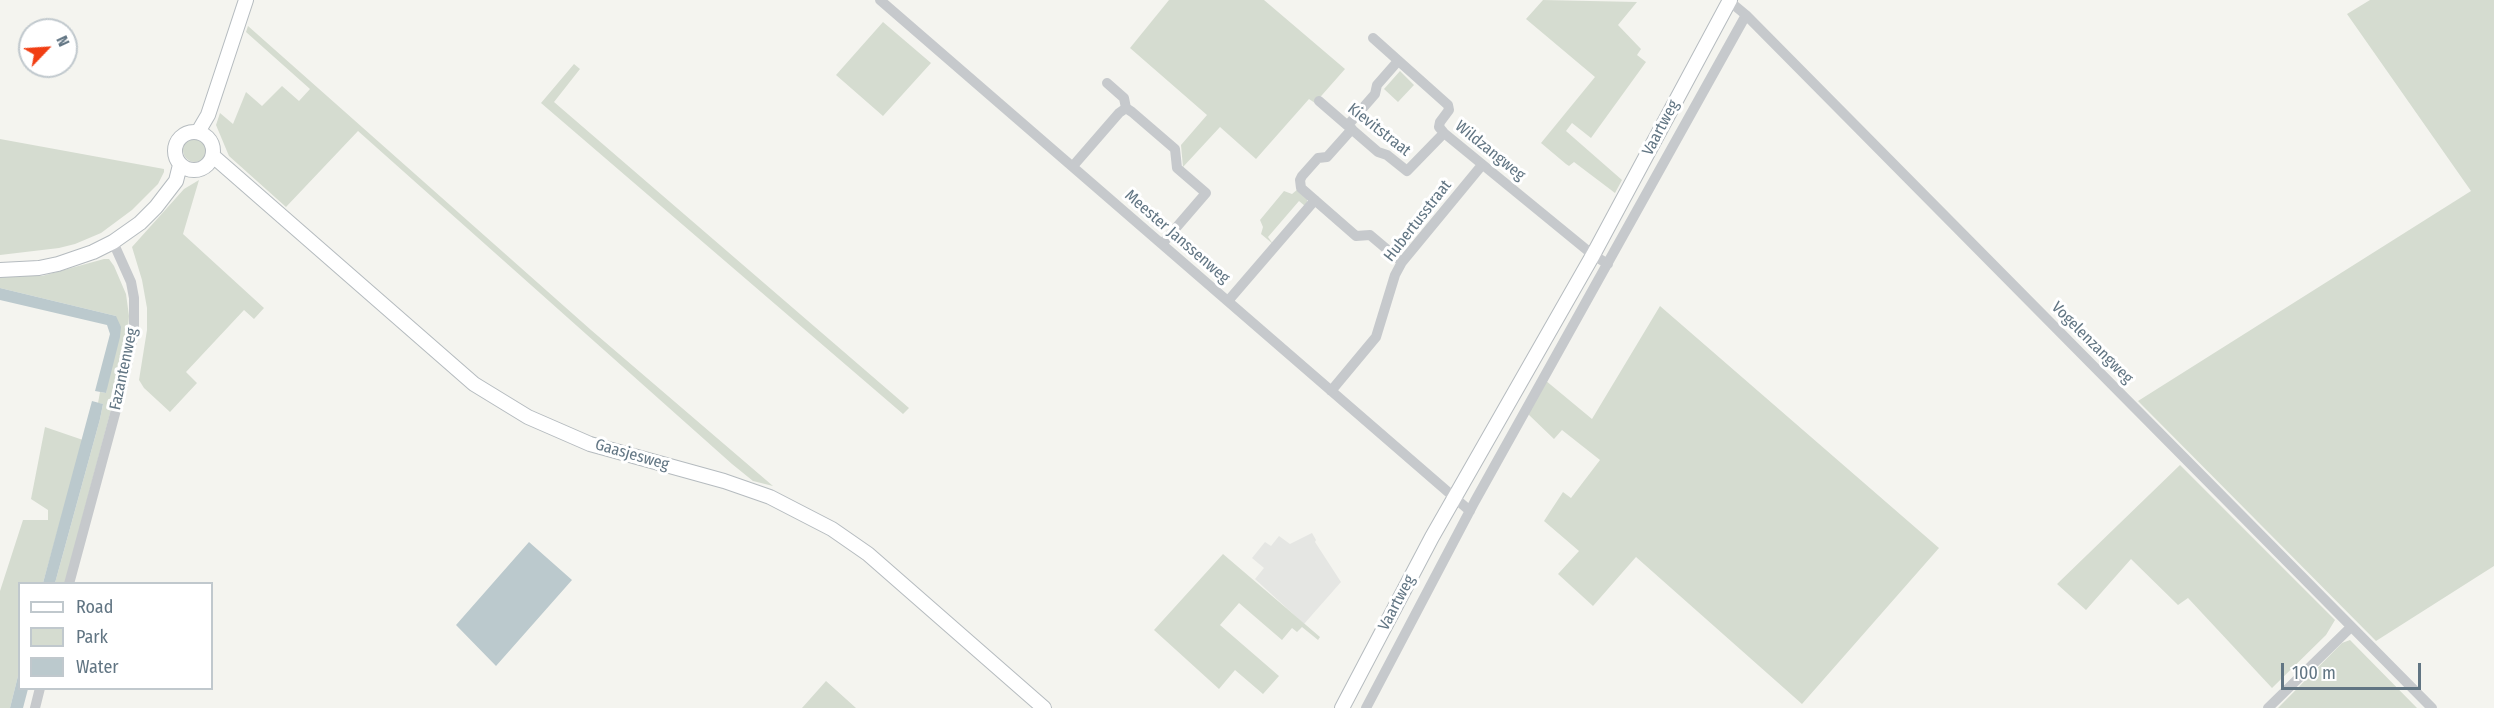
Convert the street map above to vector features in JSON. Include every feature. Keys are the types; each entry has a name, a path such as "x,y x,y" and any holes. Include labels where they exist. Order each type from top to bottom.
{"main road":[{"path":"202,134 209,125 208,115 246,0"},
{"name":"Vaartweg","path":"1342,708 1454,498 1593,255 1729,1"},
{"path":"188,133 202,134 212,146 210,160 199,170 185,167 175,151 177,143 188,133"},
{"name":"Gaasjesweg","path":"210,160 234,176 474,384 528,417 590,444 724,481 761,494 832,529 868,554 1044,708"},
{"path":"0,270 39,268 58,264 93,252 113,242 140,223 156,207 185,167"}],"street":[{"name":"Meester Janssenweg","path":"880,0 1454,498"},
{"name":"Vogelenzangweg","path":"1729,1 1746,15 2432,708"},
{"name":"Vaartweg","path":"1366,708 1470,511 1746,15"},
{"name":"Wildzangweg","path":"1373,38 1448,105 1449,110 1439,127 1444,133 1593,255"},
{"path":"1398,61 1377,85 1375,94 1327,157 1318,158 1302,176 1300,183 1304,191 1356,236 1370,235 1402,262"},
{"path":"1107,83 1124,98 1126,108 1175,149 1177,168 1206,193 1162,244"},
{"name":"Kievitstraat","path":"1319,101 1378,152 1387,155 1407,171 1444,133"},
{"path":"1073,166 1126,108"},
{"name":"Hubertusstraat","path":"1331,391 1376,337 1395,274 1402,262 1482,165"},
{"path":"1228,301 1315,200"},
{"name":"Fazantenweg","path":"70,582 123,384 134,331 134,298 131,282 113,242"},
{"path":"1593,255 1608,264"},
{"path":"1454,498 1470,511"},
{"path":"2268,708 2351,627"},
{"path":"35,708 40,690"}],"shaded area":[{"path":"1312,533 1315,542 1341,582 1304,624 1255,579 1264,568 1252,558 1265,542 1271,546 1279,536 1290,544"}],"green space":[{"path":"1169,0 1264,0 1345,69 1315,103 1309,99 1256,159 1220,127 1183,167 1181,145 1207,115 1130,48"},
{"path":"1543,0 1637,2 1618,25 1641,49 1637,55 1646,62 1591,138 1572,123 1566,131 1622,180 1615,193 1574,162 1569,166 1566,164 1541,143 1595,77 1526,19"},
{"path":"2370,0 2494,0 2494,566 2376,641 2138,401 2471,191 2347,14"},
{"path":"883,22 931,63 883,116 836,75"},
{"path":"248,26 591,330 773,486 753,481 732,464 358,131 286,207 229,156 216,125 220,113 233,124 246,92 262,106 282,86 299,101 310,89 246,32"},
{"path":"574,64 580,69 554,102 909,408 903,414 541,103"},
{"path":"1400,71 1414,85 1398,102 1384,89"},
{"path":"195,138 200,139 206,145 206,155 200,161 195,162 190,161 184,155 183,150 184,145 190,139"},
{"path":"0,139 164,169 164,172 158,184 132,210 101,233 59,248 0,255"},
{"path":"199,180 183,234 264,308 254,319 244,310 186,372 197,383 170,412 144,388 139,380 147,330 147,308 142,280 132,247 184,189"},
{"path":"1298,189 1307,202 1305,206 1299,201 1268,237 1273,244 1261,234 1263,227 1260,220 1284,191 1292,194"},
{"path":"109,259 126,294 129,316 120,376 65,582 55,582 100,419 103,404 98,403 100,392 106,393 116,316 0,288 0,274 42,276"},
{"path":"1660,306 1939,548 1802,704 1636,557 1593,606 1558,574 1579,551 1544,521 1563,492 1571,498 1600,460 1562,430 1554,439 1528,414 1545,380 1592,419"},
{"path":"45,427 83,440 43,582 18,582 18,676 10,708 0,708 0,591 23,520 48,520 48,510 31,499"},
{"path":"2180,465 2335,620 2326,635 2272,688 2188,598 2178,605 2131,559 2086,610 2057,584"},
{"path":"1223,554 1320,637 1318,640 1302,627 1297,632 1292,628 1282,640 1239,603 1220,625 1279,676 1263,694 1235,670 1219,689 1154,630"},
{"path":"2350,640 2417,708 2278,708 2342,643"},
{"path":"826,681 856,708 802,708"}],"water":[{"path":"0,288 116,316 121,327 120,337 106,393 95,391 110,334 107,325 0,300"},
{"path":"92,401 103,404 55,582 43,582"},
{"path":"529,542 572,580 496,666 456,625"},
{"path":"18,676 18,690 28,690 23,708 10,708"}]}
